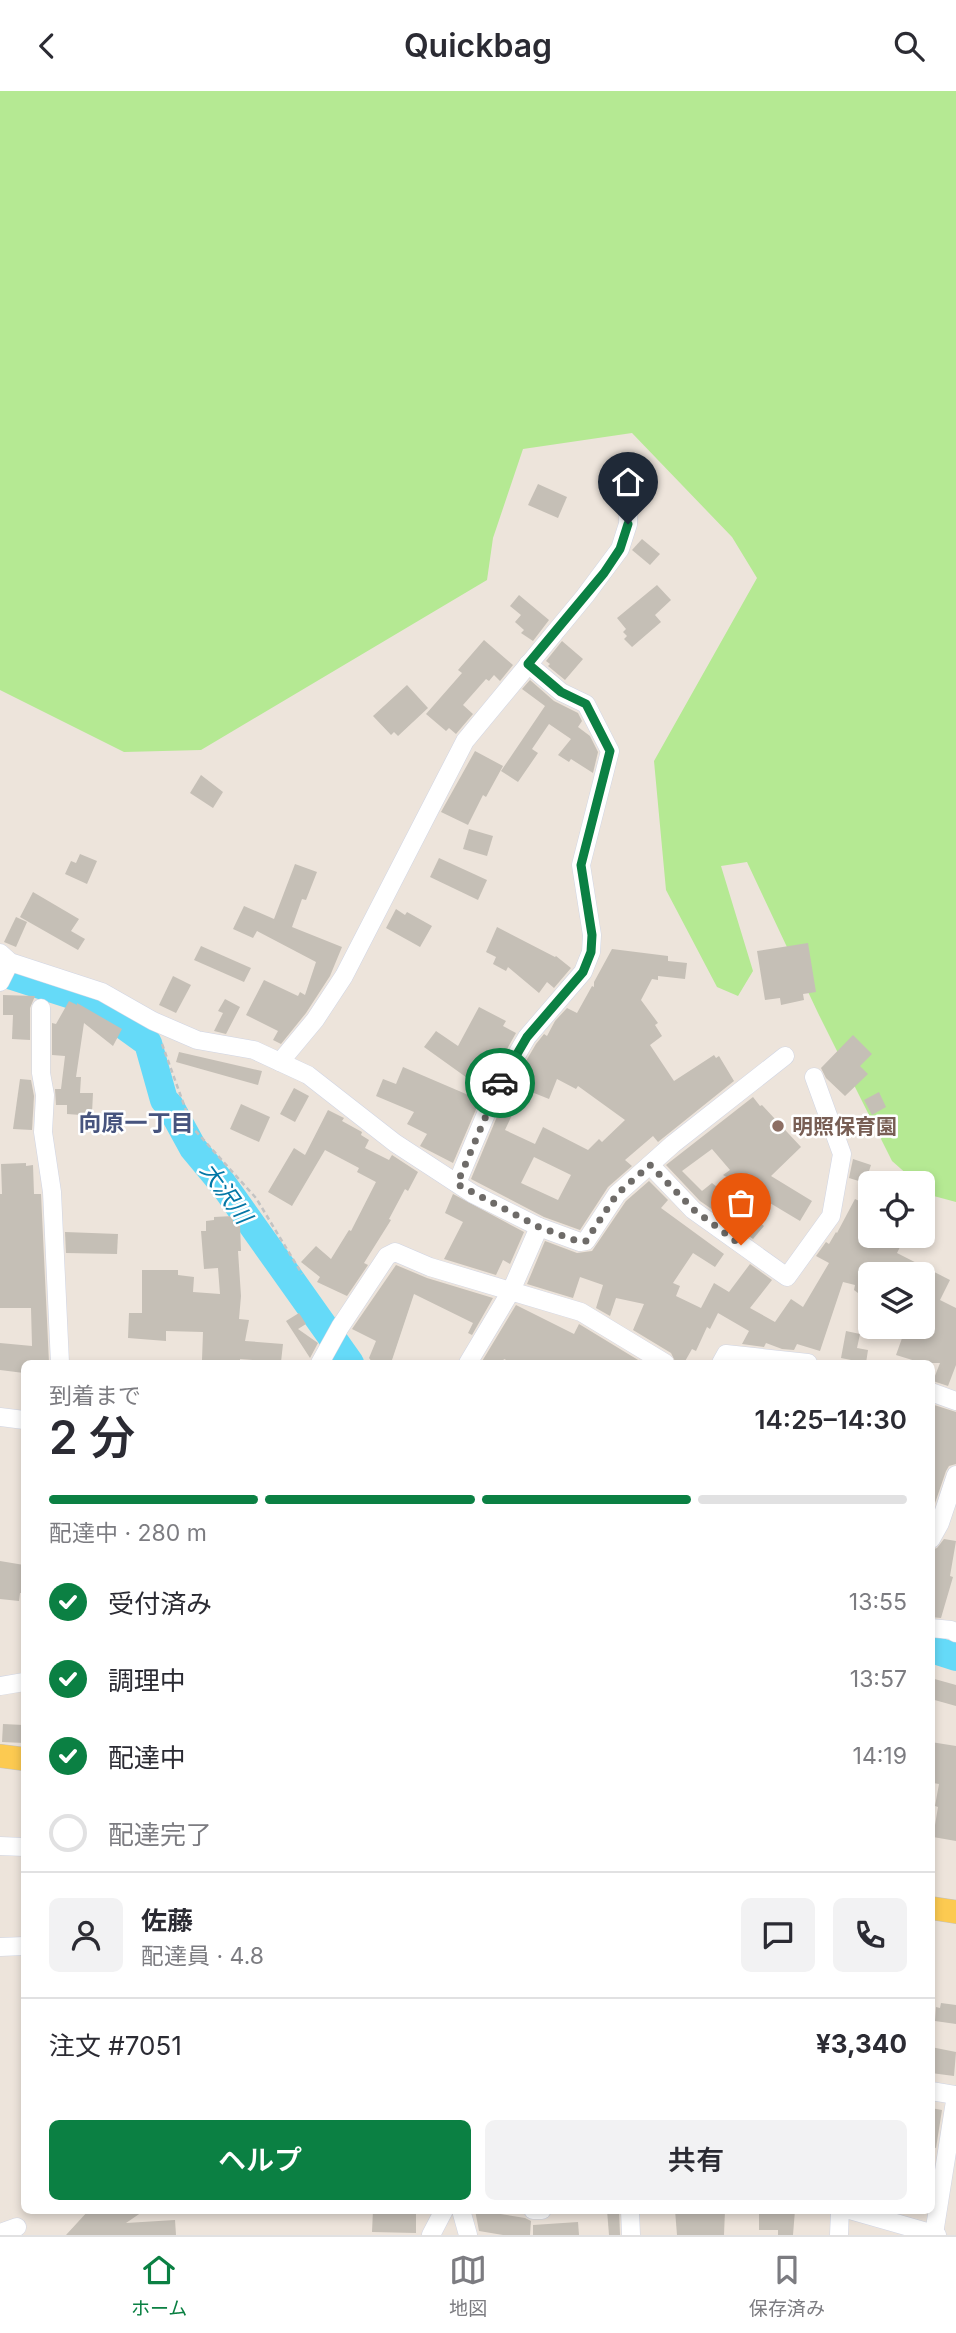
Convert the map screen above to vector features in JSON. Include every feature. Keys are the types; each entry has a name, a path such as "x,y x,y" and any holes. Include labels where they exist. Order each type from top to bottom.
{"main road":[{"path":"0,1756 21,1759"},
{"path":"935,1909 956,1912"}],"street":[{"path":"280,1062 315,1020 344,977 465,741 604,573 620,549 628,524 629,490"},
{"path":"457,1184 501,1081 527,1037 583,972 591,952 592,935 581,865 610,751 586,704 561,692 528,664"},
{"path":"0,982 5,958 102,992 153,1021 197,1040 254,1049 308,1075 395,1143 457,1184 539,1227 580,1242 586,1241 617,1194 673,1144 785,1056"},
{"path":"41,1007 41,1073 45,1095 43,1132 52,1192 60,1360"},
{"path":"650,1165 694,1210 787,1277 831,1216 842,1154 814,1077"},
{"path":"470,1360 511,1291 539,1227"},
{"path":"322,1360 387,1255 395,1252 430,1267 581,1312 660,1360"},
{"path":"723,1360 726,1354 781,1360"},
{"path":"935,1393 956,1401"},
{"path":"0,1417 21,1420"},
{"path":"935,1532 956,1475"},
{"path":"935,1629 954,1631"},
{"path":"0,1686 21,1682"},
{"path":"0,1846 21,1847"},
{"path":"0,1947 21,1946"},
{"path":"864,2214 936,2234 956,2095 935,2092"},
{"path":"432,2235 442,2214"},
{"path":"462,2214 468,2235"},
{"path":"630,2214 631,2235"},
{"path":"839,2214 839,2235"}],"path":[{"path":"153,1021 192,1127 256,1198 302,1274"}],"green space":[{"path":"0,91 956,91 956,1202 935,1196 935,1171 903,1171 892,1161 747,862 721,866 753,971 738,996 717,987 666,890 654,761 757,578 732,537 632,433 523,449 493,538 487,580 201,750 124,752 0,690"}],"building":[{"path":"538,484 567,497 558,518 528,505"},
{"path":"642,539 660,554 650,565 632,550"},
{"path":"657,585 671,600 655,615 661,622 632,647 624,639 627,636 623,632 626,629 617,618"},
{"path":"519,595 549,620 533,641 521,633 524,630 515,622 521,615 510,606"},
{"path":"484,640 513,665 500,681 494,675 489,681 486,679 463,705 473,714 456,734 449,728 446,731 426,714 462,673 458,670"},
{"path":"562,641 583,659 565,680 548,666 550,664 546,661"},
{"path":"530,680 554,701 578,713 582,721 578,727 590,736 598,752 593,773 571,759 569,762 558,755 571,739 549,724 532,749 538,753 518,782 501,771 545,706 522,689"},
{"path":"407,685 428,708 398,736 394,732 391,735 373,716"},
{"path":"475,751 503,766 486,797 483,795 468,825 441,812"},
{"path":"201,775 223,792 213,808 190,793"},
{"path":"469,829 493,836 487,856 463,849"},
{"path":"80,854 97,861 87,884 65,874 71,861 76,863"},
{"path":"439,858 487,880 478,900 430,877"},
{"path":"295,864 317,872 306,900 302,899 292,927 342,947 330,976 306,1013 281,1044 273,1040 278,1031 246,1015 264,980 298,996 300,992 305,995 316,962 257,931 253,938 233,929 244,906 274,919"},
{"path":"33,892 79,919 71,931 85,939 78,950 20,917"},
{"path":"396,909 432,926 420,947 386,928"},
{"path":"16,917 27,922 16,947 4,942"},
{"path":"497,927 556,956 571,968 554,988 547,982 539,993 508,967 506,971 493,964 496,957 486,952"},
{"path":"808,943 816,992 803,994 804,1000 781,1005 780,998 765,1000 757,951"},
{"path":"201,946 251,968 244,982 194,960"},
{"path":"612,949 668,956 668,961 687,963 685,979 658,976 658,980 652,979 641,1000 658,1023 655,1025 662,1036 650,1045 674,1081 714,1055 716,1058 719,1056 734,1081 658,1142 653,1136 625,1160 632,1166 608,1187 580,1230 544,1217 471,1179 506,1095 536,1044 544,1034 547,1036 555,1021 567,1008 577,1013 592,986 594,987 594,982","holes":["557,1079 576,1089 578,1086 625,1120 602,1142 599,1139 588,1150 543,1127 535,1144 505,1130 524,1089 549,1099","534,1157 571,1175 558,1200 521,1183"]},
{"path":"173,976 191,985 176,1013 159,1005"},
{"path":"3,995 35,996 30,1008 30,1040 12,1039 13,1015 3,1015"},
{"path":"225,999 240,1007 226,1034 214,1031 223,1013 218,1011"},
{"path":"69,1001 122,1029 113,1046 84,1023 76,1077 81,1077 80,1093 93,1093 92,1113 81,1115 67,1114 67,1105 56,1105 55,1089 61,1089 65,1056 52,1055 52,1023 56,1024"},
{"path":"479,1007 506,1021 503,1026 516,1033 484,1090 424,1047 436,1031 458,1046"},
{"path":"853,1035 872,1054 860,1066 868,1074 845,1096 826,1078 821,1068"},
{"path":"179,1052 262,1071 258,1085 176,1062"},
{"path":"403,1067 480,1100 453,1163 420,1146 427,1134 407,1124 414,1112 376,1096 383,1079 396,1084"},
{"path":"20,1079 31,1080 34,1096 32,1130 13,1129"},
{"path":"294,1088 309,1096 295,1122 280,1114"},
{"path":"879,1092 886,1107 872,1115 864,1100"},
{"path":"753,1097 801,1147 771,1176 812,1201 800,1221 723,1175 730,1170 712,1149 682,1171 702,1191 712,1183 726,1194 716,1202 721,1206 716,1212 700,1201 666,1165"},
{"path":"241,1104 270,1117 259,1142 230,1129"},
{"path":"328,1110 362,1132 361,1135 369,1140 365,1148 389,1160 392,1155 418,1172 408,1191 405,1189 389,1219 391,1220 364,1263 368,1265 347,1296 317,1282 320,1277 301,1262 316,1246 331,1259 349,1230 351,1231 376,1182 357,1172 359,1168 325,1150 292,1206 268,1192 294,1148 305,1155"},
{"path":"853,1159 871,1165 869,1171 858,1171 858,1181 849,1178"},
{"path":"1,1164 33,1165 34,1194 41,1194 49,1360 21,1360 21,1373 0,1370 0,1343 32,1346 31,1308 0,1308"},
{"path":"649,1181 668,1200 661,1208 724,1254 715,1267 693,1253 673,1283 680,1286 676,1296 701,1308 714,1283 729,1292 750,1264 772,1280 750,1308 775,1322 791,1299 803,1307 829,1263 816,1256 837,1233 855,1199 858,1200 858,1248 900,1248 897,1253 915,1262 858,1262 858,1293 854,1290 855,1285 843,1282 820,1351 797,1344 794,1350 766,1343 764,1347 742,1344 749,1331 718,1313 710,1329 707,1327 696,1351 692,1349 686,1360 674,1360 671,1353 633,1330 644,1304 616,1298 610,1316 596,1308 603,1285 580,1277 573,1298 527,1284 545,1241 577,1253 592,1251 626,1201"},
{"path":"453,1194 524,1232 510,1264 503,1260 496,1275 444,1259 463,1222 445,1213"},
{"path":"748,1213 764,1226 753,1239 736,1227"},
{"path":"233,1216 233,1224 240,1224 239,1319 249,1320 245,1341 283,1344 281,1360 202,1360 203,1332 166,1331 166,1341 128,1338 129,1313 142,1313 142,1270 178,1270 178,1275 194,1277 193,1292 220,1294 218,1268 204,1269 201,1231 206,1231 206,1221 214,1220 214,1217"},
{"path":"65,1232 118,1234 117,1254 66,1253"},
{"path":"396,1265 427,1278 493,1298 472,1335 468,1333 473,1323 414,1294 392,1360 371,1360 376,1341 352,1329"},
{"path":"935,1272 950,1280 940,1300 956,1308 956,1365 948,1386 935,1382 940,1363 935,1363 935,1360 912,1360 896,1355 902,1339 935,1339"},
{"path":"516,1305 574,1334 579,1324 638,1360 504,1359 483,1360"},
{"path":"299,1313 306,1324 298,1329 318,1343 310,1358 286,1321"},
{"path":"846,1331 858,1334 857,1348 868,1350 866,1360 841,1358"},
{"path":"935,1405 956,1412 956,1464 949,1466 935,1503"},
{"path":"944,1539 956,1541 950,1576 953,1577 941,1618 935,1617 937,1548"},
{"path":"0,1561 21,1564 19,1601 0,1599"},
{"path":"935,1679 956,1685 956,1706 935,1700"},
{"path":"3,1724 21,1725 21,1743 2,1742"},
{"path":"935,1743 956,1746 956,1841 935,1837 938,1807 935,1806 939,1784 935,1783"},
{"path":"941,2003 956,2005 956,2024 935,2021 936,2007 940,2008"},
{"path":"935,2048 956,2052 954,2076 935,2074"},
{"path":"935,2109 942,2110 935,2148"},
{"path":"85,2214 139,2214 126,2223 175,2220 176,2235 66,2235"},
{"path":"373,2214 416,2214 416,2233 372,2232"},
{"path":"476,2214 500,2214 531,2221 530,2235 503,2235 479,2231"},
{"path":"607,2214 619,2214 620,2235 609,2235"},
{"path":"675,2214 725,2214 724,2235 677,2235"},
{"path":"759,2214 795,2214 793,2235 778,2235 778,2230 759,2230"},
{"path":"578,2222 579,2235 533,2235 533,2225"}],"waterway":[{"name":"大沢川","path":"0,972 90,1001 148,1043 164,1100 193,1148 223,1184 348,1360"},
{"name":"大沢川","path":"935,1650 956,1657"}],"way so far":[{"path":"500,1083 457,1184 539,1227 580,1242 586,1241 617,1194 650,1165 694,1210 741,1245"}],"place":[{"name":"明照保育園","path":"778,1126"}],"district":[{"name":"向原一丁目","path":"136,1123"}],"route":[{"path":"500,1083 527,1037 583,972 591,952 592,935 581,865 610,751 586,704 561,692 528,664 604,573 620,549 628,524"}]}
